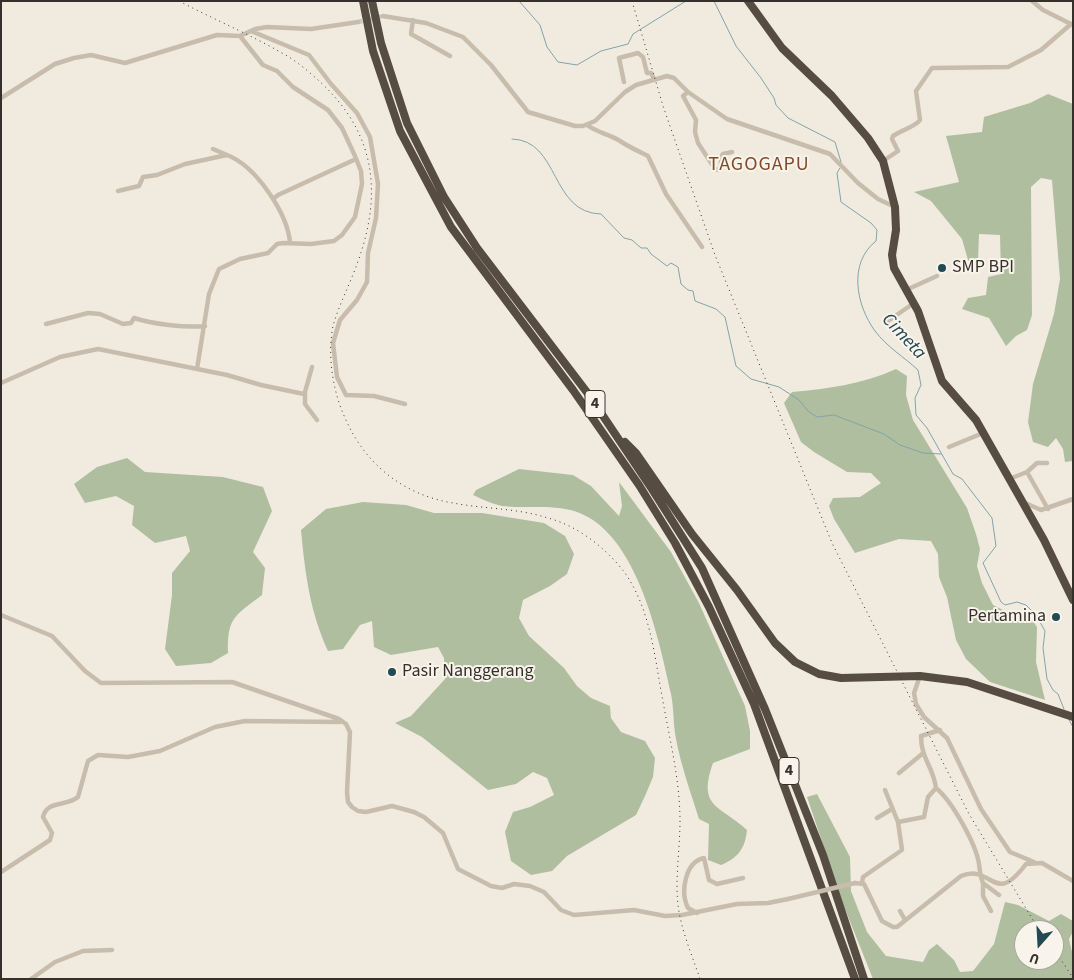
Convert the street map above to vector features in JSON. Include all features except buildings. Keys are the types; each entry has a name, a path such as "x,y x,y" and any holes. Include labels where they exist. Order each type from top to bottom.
{"highway":[{"name":"4","path":"363,1 373,51 397,123 416,164 451,227 573,390 639,485 675,543 709,607 754,704 855,979"},
{"name":"4","path":"372,1 388,68 407,122 444,197 477,248 589,395 702,568 765,709 823,856 864,979"},
{"path":"748,1 782,48 838,102 883,161 895,207 892,262 905,290 914,303 928,337 942,381 950,393 972,413 1022,501 1073,600"},
{"path":"612,430 636,453 692,534 737,590 775,643 795,662 819,674 841,678 920,676 967,682 1072,717"}],"street":[{"path":"883,161 898,151 892,138 893,136 920,120 916,91 930,69 938,66 958,69 1008,67 1041,50 1072,24 1043,10 1032,1"},
{"path":"383,16 434,25 467,40 491,65 528,112 575,126 587,125 606,113 630,88 667,76 674,78 688,92 727,119 830,154 838,160 858,183 878,199 895,207"},
{"path":"413,20 411,34 450,56"},
{"path":"1,98 49,68 74,58 91,54 125,63 217,35 240,36 267,28 311,29 358,22"},
{"path":"251,32 309,55 367,128 373,147 378,184 376,218 368,252 368,276 365,288 337,326 333,343 334,360 337,377 346,395 374,396 405,404"},
{"path":"197,369 209,294 219,269 240,259 268,253 277,244 290,242 325,243 342,235 358,208 362,184 361,171 342,128 328,110 294,87 278,71 262,65 240,36"},
{"path":"624,82 620,58 638,53 643,56 647,73 651,73 654,79"},
{"path":"688,92 683,96 696,120 695,132 698,143 715,169 719,170 722,167 721,157 723,154 732,152"},
{"path":"587,125 601,134 619,140 625,146 648,156 666,194 702,247"},
{"path":"213,149 227,155 248,170 273,200 287,221 290,242"},
{"path":"118,192 139,186 143,177 157,175 185,164 227,155"},
{"path":"273,200 278,195 322,173 356,159"},
{"path":"905,290 937,276"},
{"path":"888,321 914,303"},
{"path":"46,324 88,313 100,314 123,324 131,323 135,318 151,323 157,322 187,327 205,326"},
{"path":"1,383 60,357 95,349 197,369 304,394"},
{"path":"312,367 304,394 305,404 317,420"},
{"path":"949,447 983,433"},
{"path":"1009,479 1027,472 1037,463 1047,463"},
{"path":"1027,472 1048,509"},
{"path":"1022,501 1038,510 1048,509 1073,499"},
{"path":"1,616 52,636 85,671 101,682 232,682 332,716 346,724 350,732 348,802 360,812 392,806 414,812 424,817 443,833 455,863 464,873 496,888 514,884 530,886 544,892 561,910 574,915 634,910 665,916 697,913 737,904 768,903 862,883"},
{"path":"920,676 914,693 916,704 924,717 947,738 981,809 1010,852 1034,862 1048,865 1073,881"},
{"path":"1,872 50,840 52,833 43,817 45,811 50,806 70,803 78,797 88,760 92,756 137,756 160,751 215,727 245,721 337,721 346,724"},
{"path":"940,730 922,736 922,754 933,771 936,788 953,808 966,833 979,864 979,873 983,883 982,896 991,911"},
{"path":"899,773 922,754"},
{"path":"898,822 924,817 928,797 936,788"},
{"path":"885,790 898,822 902,850 863,877 862,883 885,924 896,927 962,876 970,872 979,873 994,884 1010,882 1026,864 1034,862"},
{"path":"877,818 892,809"},
{"path":"697,913 688,908 685,895 686,876 691,865 696,860 704,858 707,876 713,882 728,883 743,878"},
{"path":"983,883 999,895"},
{"path":"900,911 905,920"},
{"path":"31,979 55,962 84,951 112,950"}],"green space":[{"path":"1048,94 1073,104 1073,461 1065,462 1063,449 1056,438 1048,447 1033,442 1028,422 1033,384 1054,314 1060,279 1052,180 1041,178 1031,187 1032,315 1027,330 1016,336 1006,346 989,318 962,309 968,298 986,295 988,277 1001,274 1000,235 979,234 978,261 970,267 962,239 931,201 914,192 959,182 946,136 982,132 984,117 1030,103"},
{"path":"896,369 907,376 906,395 913,420 967,508 980,549 977,566 982,583 993,605 1003,610 1030,617 1037,627 1036,662 1045,700 990,682 966,659 956,640 947,597 939,577 938,554 931,541 899,539 855,553 834,519 829,506 833,498 860,497 881,483 871,473 847,472 801,442 784,403 792,392 845,385"},
{"path":"127,458 145,472 223,477 263,487 272,511 253,552 265,568 262,595 235,618 229,632 228,653 211,663 176,666 165,649 172,595 172,573 190,551 186,536 155,543 132,525 134,506 116,496 85,503 74,484 97,467"},
{"path":"519,469 573,475 591,486 619,516 622,506 619,482 671,552 699,603 745,706 750,731 750,749 713,763 709,778 708,789 714,804 747,830 740,852 727,862 721,865 708,860 709,824 699,819 686,779 676,739 671,694 660,645 642,590 630,564 615,542 598,524 577,512 549,507 502,506 473,495 476,490"},
{"path":"363,502 406,505 434,513 482,513 544,523 565,536 574,554 567,574 550,586 523,600 519,618 529,636 564,668 577,686 591,698 610,706 611,718 621,732 645,741 655,758 653,777 636,815 567,856 552,871 531,875 511,861 505,832 513,812 530,807 554,795 547,778 533,772 516,784 488,790 422,737 395,723 411,716 445,679 444,658 438,647 391,655 374,647 372,621 360,625 343,649 328,651 317,622 309,592 301,530 326,509"},
{"path":"817,794 850,857 851,891 867,932 886,956 923,962 929,950 937,944 954,960 960,972 973,971 994,944 1005,902 1018,905 1047,920 1014,920 1014,970 1064,970 1064,920 1051,920 1061,914 1073,921 1073,932 1069,939 1073,956 1073,979 873,979 843,904 807,797"}],"waterway":[{"name":"Cimeta","path":"519,1 540,25 547,47 558,62 577,65 601,51 628,44 633,34 686,1"},
{"name":"Cimeta","path":"714,1 736,46 761,78 774,98 776,105 788,118 835,142 841,162"},
{"path":"512,139 528,142 539,151 572,202 585,211 601,214 624,238 632,240 641,248 647,248 651,254 667,266 671,263 678,267 681,284 688,290 693,291 695,301 716,309 725,317 736,366 751,379 779,387 799,400 808,411 817,417 834,415 884,434 900,445 923,453 941,454"},
{"name":"Cimeta","path":"840,168 837,173 841,202 871,223 877,230 876,241 867,250 858,272 858,284 863,309 868,321 880,337 918,370 921,385 915,398 916,415 927,428 953,474 962,479 992,518 996,546 983,563 1001,602 1005,605 1017,602 1026,605 1036,615 1045,631 1043,648 1047,679 1053,690 1058,694 1064,709"},
{"name":"Cimeta","path":"1069,720 1073,727"}],"tunnel":[{"path":"358,22 383,16"}],"railway":[{"path":"179,1 269,46 301,65 338,101 353,123 364,146 370,169 369,219 363,245 333,326 331,338 332,374 341,409 354,436 364,451 389,475 418,493 453,503 512,510 536,515 570,526 591,539 609,555 625,573 634,588 647,621 651,638 675,764 680,821 677,884 679,914 700,979"},
{"path":"632,1 663,106 715,255 832,543 969,814 1033,920"},
{"path":"1064,964 1073,978"}],"place":[{"name":"SMP BPI","path":"942,268"},
{"name":"Pertamina","path":"1056,617"},
{"name":"Pasir Nanggerang","path":"392,672"}],"district":[{"name":"TAGOGAPU","path":"759,166"}]}
